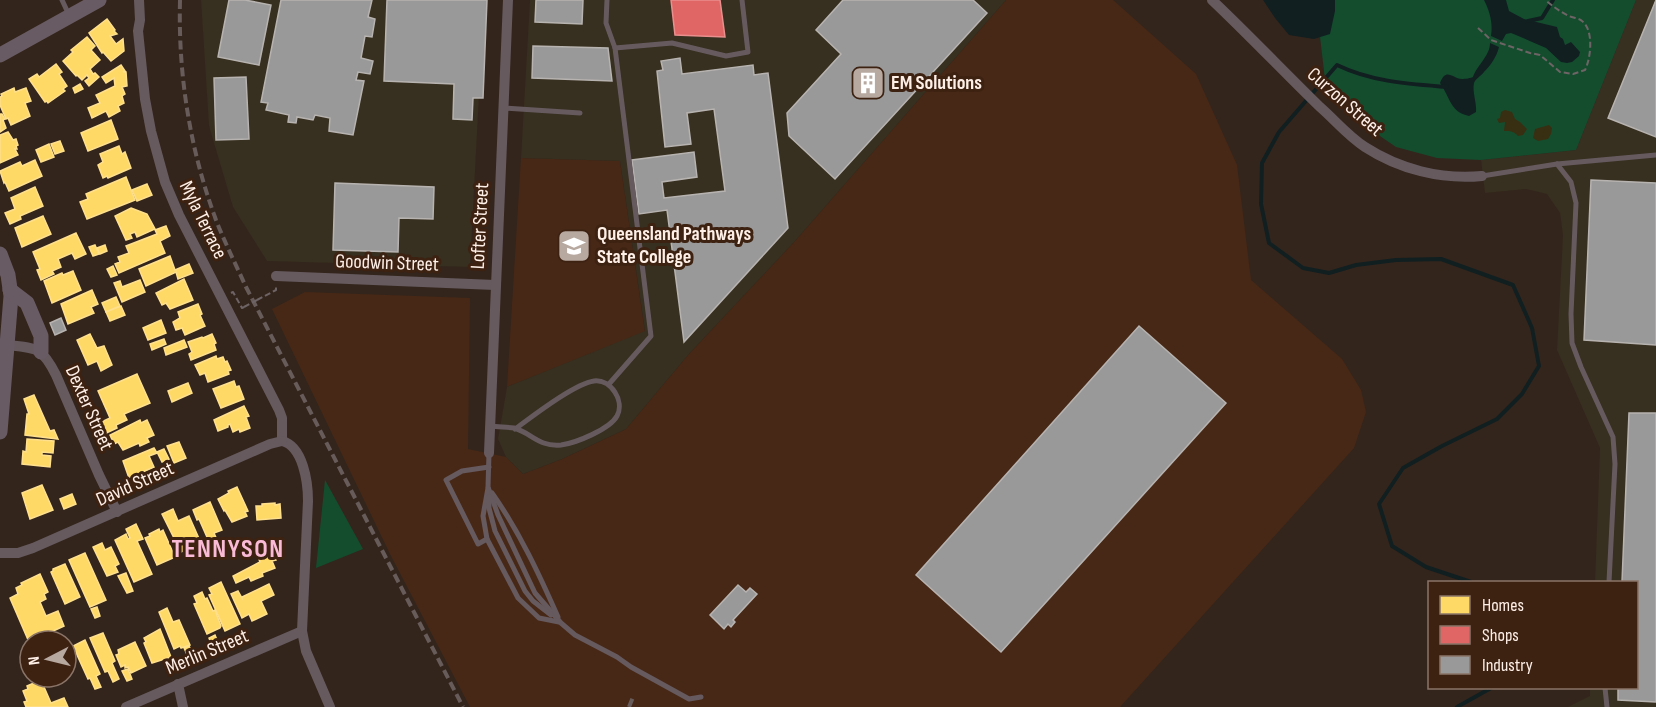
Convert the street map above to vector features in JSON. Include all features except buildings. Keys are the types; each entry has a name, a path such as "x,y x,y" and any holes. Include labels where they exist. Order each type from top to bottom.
{"main road":[{"path":"0,55 99,0"},
{"path":"0,254 6,268 10,290 0,432"},
{"path":"10,290 27,303 41,336 41,352"}],"street":[{"name":"Myla Terrace","path":"139,0 138,31 146,99 151,131 165,183 179,215 279,410 282,418 282,441"},
{"name":"Lofter Street","path":"489,453 508,0"},
{"name":"Curzon Street","path":"1212,0 1335,123 1363,146 1393,163 1431,174 1462,178 1482,176"},
{"name":"Goodwin Street","path":"276,276 495,285"},
{"name":"Dexter Street","path":"7,345 29,347 41,352 47,359 117,512"},
{"name":"David Street","path":"0,553 23,552 270,444 282,441"},
{"path":"282,441 291,444 297,452 308,492 302,632 306,651 330,707"},
{"name":"Merlin Street","path":"126,707 302,632"},
{"path":"178,684 183,707"}],"lane":[{"path":"62,0 69,16"},
{"path":"607,0 606,23 615,48 651,336 609,384"},
{"path":"615,48 672,43 726,56 748,52 742,0"},
{"path":"503,108 580,113"},
{"path":"1482,176 1557,164 1656,155"},
{"path":"1557,164 1571,182 1576,203 1571,314 1572,344 1613,437 1615,464 1609,581"},
{"path":"489,426 515,429 543,444 572,444 613,421 620,405 616,393 609,384 596,381 578,386 515,429"},
{"path":"489,453 489,508 495,531 525,591 533,601 575,635 689,699 701,697"},
{"path":"488,539 478,544 446,480 462,471 489,467"},
{"path":"488,487 483,516 488,539 518,598 539,618 561,623"},
{"path":"488,487 498,515 535,593 561,623"},
{"path":"488,487 509,516 561,623"},
{"path":"1605,689 1607,707"}],"path":[{"path":"1478,28 1491,40 1540,55 1560,72 1573,74 1585,70 1589,61 1588,29 1582,21 1557,9 1545,0"},
{"path":"233,292 242,308 276,290"}],"shaded area":[{"path":"201,0 484,0 470,267 267,261 233,207 209,126"},
{"path":"530,0 1006,0 795,241 688,355 626,429 562,459 523,474 506,457 498,439 507,387 645,331 620,161 521,158"},
{"path":"1006,0 1113,0 1196,74 1237,165 1251,280 1342,359 1361,390 1366,412 1354,448 1120,707 470,707 390,554 272,309 305,292 470,298 468,449 506,457 523,474 562,459 626,429 688,355 795,241"},
{"path":"1263,0 1335,0 1330,34 1314,39 1289,35"},
{"path":"1484,0 1506,0 1509,11 1524,19 1557,27 1565,45 1571,42 1580,52 1579,56 1572,62 1561,62 1546,48 1511,33 1506,34 1502,41 1491,36 1492,27"},
{"path":"1636,0 1656,0 1656,707 1568,707 1590,696 1590,689 1638,689 1638,581 1595,581 1600,448 1557,350 1563,235 1560,213 1547,194 1526,189 1485,193 1481,160 1576,150"},
{"path":"1490,43 1499,47 1491,63 1474,83 1476,112 1469,116 1463,114 1451,103 1440,83 1447,74 1462,79 1473,77 1488,52"},
{"name":"Queensland Pathways State College","path":"521,158 620,161 645,332 507,387"}],"green space":[{"path":"1314,0 1636,0 1576,150 1481,160 1437,158 1396,147 1361,123 1326,88"},
{"path":"325,480 363,549 316,568"}],"sand":[{"path":"1505,110 1512,112 1515,119 1527,129 1523,135 1518,136 1515,133 1504,131 1505,122 1499,123 1497,119"},
{"path":"1549,125 1552,128 1548,139 1538,141 1533,138 1535,129"}],"waterway":[{"path":"1528,21 1542,18 1553,0"},
{"path":"1447,87 1377,79 1337,65 1279,132 1262,163 1261,204 1269,243 1303,268 1329,273 1356,265 1396,260 1441,259 1513,285 1532,328 1539,366 1522,394 1497,419 1403,468 1379,504 1392,546 1426,567 1468,581"},
{"path":"1457,707 1489,689"}],"railway":[{"path":"180,0 181,56 188,112 199,167 216,220 246,287 463,707"},
{"path":"629,707 633,697"}],"place":[{"name":"EM Solutions","path":"868,83"},
{"name":"Queensland Pathways State College","path":"574,246"}],"district":[{"name":"TENNYSON","path":"228,549"}]}
